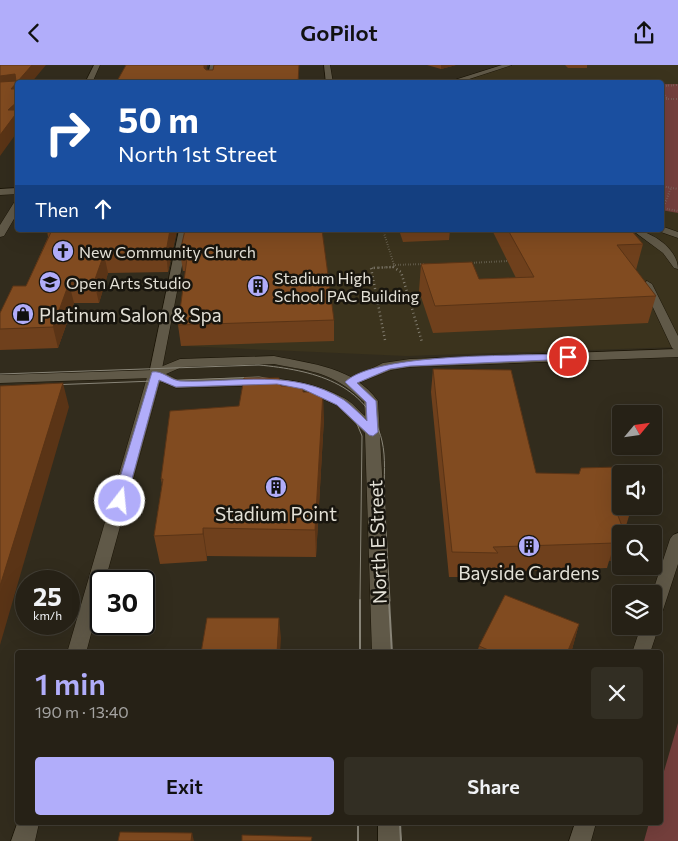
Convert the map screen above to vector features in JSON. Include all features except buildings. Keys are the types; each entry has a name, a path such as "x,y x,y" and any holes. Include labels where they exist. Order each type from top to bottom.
{"street":[{"path":"90,80 97,65"},
{"path":"327,65 330,80"},
{"path":"458,80 509,65"},
{"path":"0,192 15,191"},
{"path":"0,234 15,208"},
{"path":"350,382 388,366 410,363 678,353"},
{"name":"North E Street","path":"156,374 180,363 274,360 328,371 350,382 371,401 382,650"},
{"path":"77,650 156,374"},
{"path":"0,379 156,374 176,384 277,381 306,387 340,403 373,432"},
{"path":"23,841 27,825"},
{"path":"389,825 390,841"}],"lane":[{"path":"210,80 213,65"},
{"path":"664,230 678,235"},
{"path":"156,374 184,232"},
{"path":"640,232 666,251 678,266"},
{"path":"647,284 678,348"},
{"path":"662,588 678,539"},
{"path":"642,650 647,635"},
{"path":"580,841 585,825"}],"path":[{"path":"664,86 678,85"},
{"path":"664,95 669,99"},
{"path":"664,99 678,99"},
{"path":"664,187 678,189"},
{"path":"664,204 671,188"},
{"path":"664,208 678,211"},
{"path":"384,232 393,267 400,272 422,342"},
{"path":"460,263 508,261"},
{"path":"385,340 371,268 431,264"}],"shaded area":[{"path":"509,65 678,65 678,347 406,356 181,346 196,232 664,232 664,80 455,80"},
{"path":"664,84 678,84 678,213 664,211"},
{"path":"678,723 678,841 644,841 648,825 663,825 663,775"}],"tram line":[{"path":"0,374 259,365 279,367 317,376 351,392 364,405 375,421 382,441 390,601"},
{"path":"50,385 259,377 293,382 316,388 337,398 352,412 362,436 360,601"},
{"path":"389,600 392,650"},
{"path":"360,601 360,650"},
{"path":"358,825 358,841"},
{"path":"400,825 401,841"}],"place":[{"name":"New Community Church","path":"63,251"},
{"name":"Open Arts Studio","path":"50,282"},
{"name":"Stadium High School PAC Building","path":"258,286"},
{"name":"Platinum Salon & Spa","path":"23,314"},
{"name":"Stadium Point","path":"276,487"},
{"name":"Bayside Gardens","path":"529,546"}],"route":[{"path":"120,501 156,374 176,384 277,381 306,387 340,403 373,432 371,401 350,382 388,366 410,363 568,357"}]}
